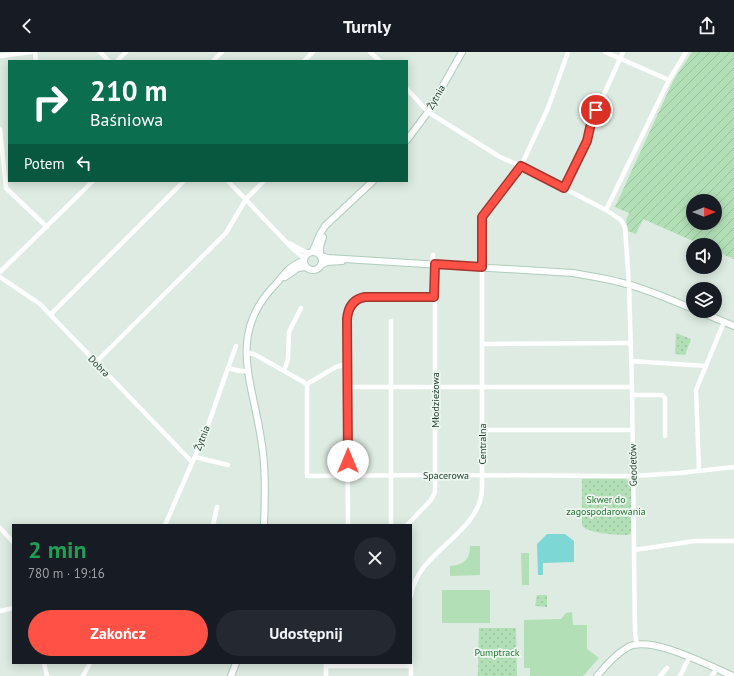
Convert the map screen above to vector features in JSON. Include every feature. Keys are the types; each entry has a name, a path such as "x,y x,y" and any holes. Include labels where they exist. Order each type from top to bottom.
{"street":[{"path":"0,56 31,52"},
{"path":"100,52 107,60"},
{"path":"118,60 126,52"},
{"path":"214,60 222,52"},
{"path":"305,60 313,52"},
{"path":"370,52 379,60"},
{"name":"Żytnia","path":"408,139 428,112 462,52"},
{"name":"Centralna","path":"412,584 423,568 475,513 481,499 482,217 521,166 548,108 568,52"},
{"path":"605,52 669,80"},
{"path":"564,188 587,141 591,123 623,52"},
{"path":"606,210 669,80 686,52"},
{"name":"Geodetów","path":"408,90 428,112 500,157 521,166 606,210 621,220 625,228 631,343 635,633 637,645"},
{"path":"0,129 6,188 47,227"},
{"path":"0,272 92,182"},
{"path":"51,314 183,182"},
{"path":"229,182 293,249 307,256 320,255 326,258 559,272 609,279 629,284 686,306"},
{"path":"96,362 226,233 246,200 263,182"},
{"path":"264,524 262,443 248,372 246,353 247,338 254,315 264,297 289,269 307,256 322,231 372,182"},
{"path":"321,266 322,261 320,247 330,222"},
{"name":"Młodzieżowa","path":"408,524 434,497 435,492 433,255"},
{"path":"306,267 307,256"},
{"path":"278,282 298,268 306,267 314,270 329,262 354,259"},
{"name":"Dobra","path":"0,277 40,304 51,314 96,362 194,460"},
{"path":"348,524 347,314 349,308 356,301 365,297 434,297"},
{"path":"284,371 288,359 290,330 301,308"},
{"path":"715,318 734,326"},
{"path":"391,321 391,524"},
{"path":"699,471 696,390 724,322"},
{"path":"482,344 631,343"},
{"name":"Żytnia","path":"165,524 194,460 236,346"},
{"path":"246,353 254,354 307,384 336,367 347,364"},
{"path":"631,361 706,366"},
{"path":"228,368 248,372"},
{"name":"Spacerowa","path":"307,384 307,476 633,476 734,467"},
{"path":"347,387 632,387"},
{"path":"632,395 662,394 665,398 665,436"},
{"path":"482,430 632,430"},
{"path":"194,460 228,465"},
{"path":"213,524 217,507"},
{"path":"0,528 12,541"},
{"path":"634,550 695,541 734,541"},
{"path":"0,611 12,608"},
{"path":"597,676 613,658 630,646 637,645 652,645 665,648 733,676"},
{"path":"680,676 689,658"},
{"path":"44,664 47,676"},
{"path":"83,676 89,664"},
{"path":"231,676 236,664"},
{"path":"326,676 326,665 411,664 411,676"},
{"path":"660,676 667,668"},
{"path":"712,676 716,669"}],"green space":[{"path":"692,52 734,52 734,259 722,254 722,238 686,238 643,219 636,234 628,231 626,220 629,213 615,207 673,81"},
{"path":"676,333 691,339 685,355 675,354"},
{"name":"Skwer do zagospodarowania","path":"582,479 626,479 629,484 631,484 631,533 629,535 591,531 582,526"},
{"path":"470,546 480,546 480,575 450,576 450,566 465,561 469,555"},
{"path":"521,553 529,553 529,585 522,585"},
{"path":"442,590 490,590 490,623 442,623"},
{"path":"537,595 547,595 547,607 535,606"},
{"path":"572,612 573,625 587,625 587,649 599,658 583,676 530,676 530,668 524,668 524,620 561,619 566,613"},
{"name":"Pumptrack","path":"479,628 516,628 517,676 478,676"}],"water":[{"path":"547,534 565,534 574,541 574,562 543,563 543,575 538,575 537,544"}],"route":[{"path":"348,461 348,310 354,302 365,297 434,297 435,264 482,267 482,217 521,166 564,188 587,141 596,110"}]}
